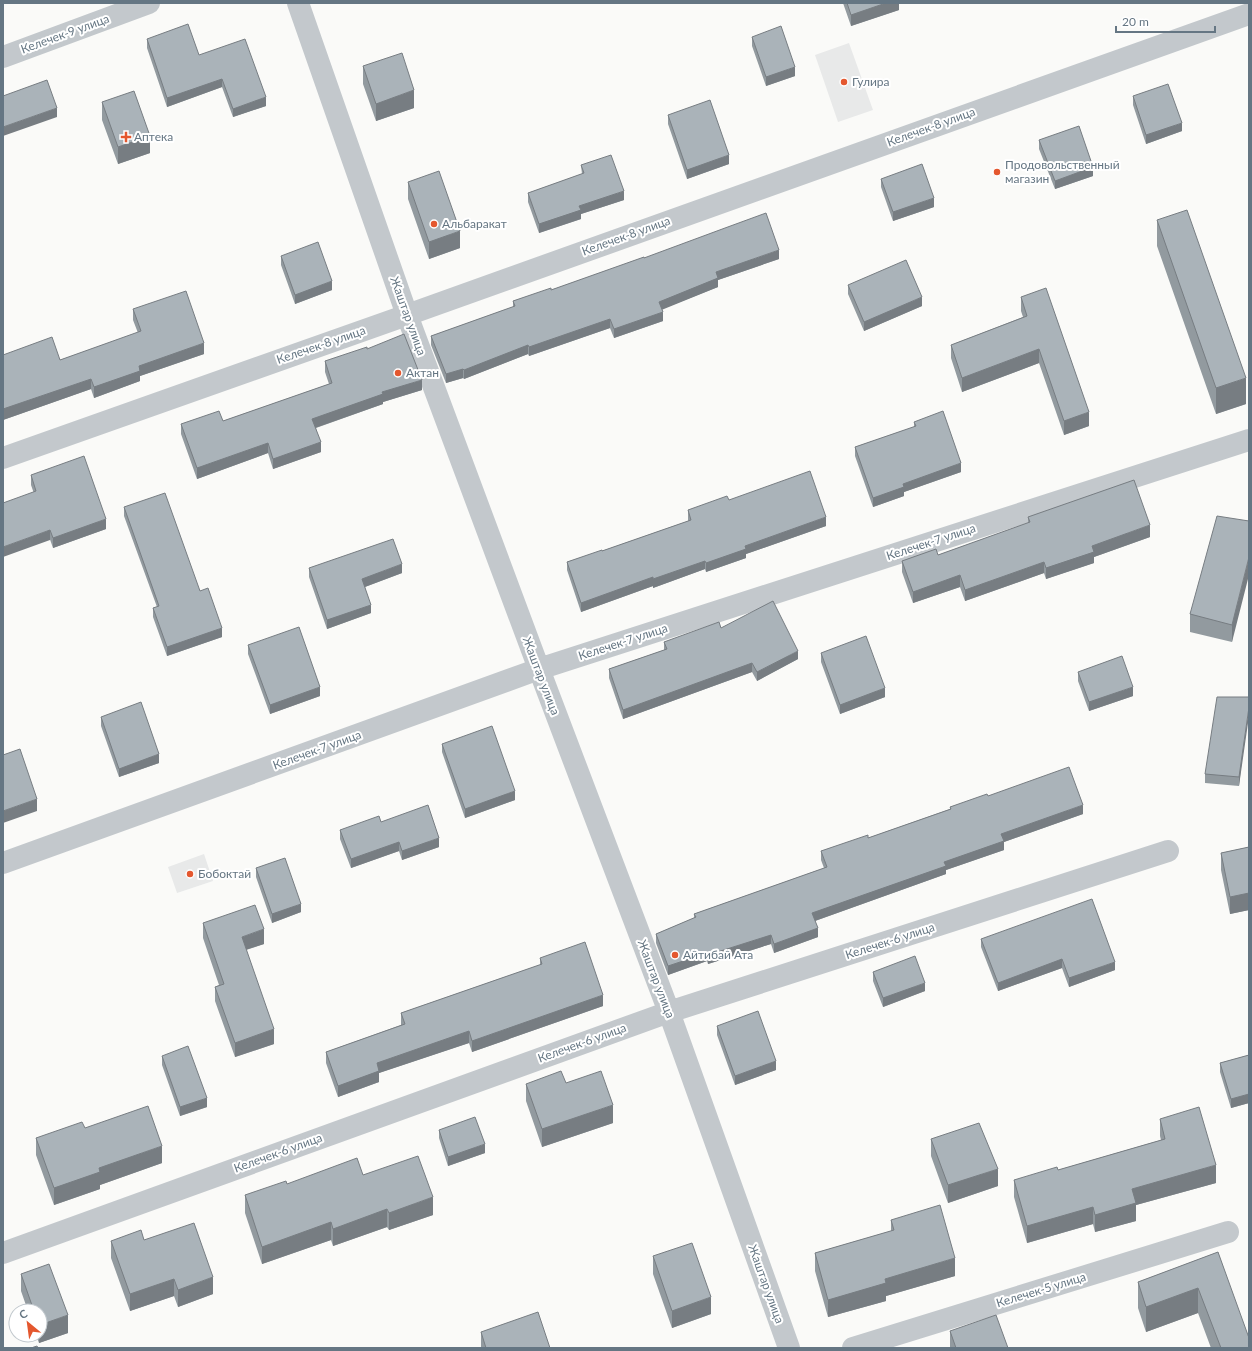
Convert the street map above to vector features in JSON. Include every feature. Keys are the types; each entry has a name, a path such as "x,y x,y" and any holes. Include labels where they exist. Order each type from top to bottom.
{"street":[{"name":"Келечек-9 улица","path":"3,57 149,3"},
{"name":"Жаштар улица","path":"298,3 407,315 669,1012 789,1348"},
{"name":"Келечек-8 улица","path":"3,458 1249,14"},
{"name":"Келечек-7 улица","path":"3,863 539,669 1249,440"},
{"name":"Келечек-6 улица","path":"3,1253 669,1012 1168,851"},
{"name":"Келечек-5 улица","path":"853,1348 1228,1232"}],"shaded area":[{"name":"Гулира","path":"849,43 873,110 838,122 815,55"},
{"name":"Бобоктай","path":"204,854 213,881 177,893 168,867"}],"building":[{"path":"847,3 886,3 851,15"},
{"path":"188,24 199,55 245,39 266,97 233,109 222,79 167,98 147,39"},
{"path":"781,26 795,67 766,77 752,37"},
{"path":"402,53 414,90 376,104 363,66"},
{"path":"47,80 57,108 3,127 3,96"},
{"path":"1168,84 1182,123 1146,135 1133,96"},
{"path":"134,91 150,136 118,147 102,102"},
{"path":"710,100 729,155 687,170 668,115"},
{"path":"1079,126 1093,167 1055,181 1039,140"},
{"path":"611,155 624,191 579,206 581,210 539,224 528,193 584,173 581,165"},
{"path":"922,164 934,198 893,212 881,179"},
{"name":"Альбаракат","path":"439,171 460,231 429,242 408,182"},
{"path":"1187,210 1246,378 1216,388 1157,220"},
{"path":"766,213 779,250 716,272 718,278 659,302 663,312 614,329 610,319 529,347 528,345 464,370 446,374 431,336 515,306 513,301 551,288 551,290 644,258"},
{"path":"318,242 332,281 295,295 281,256"},
{"path":"906,260 922,297 864,322 848,285"},
{"path":"1046,288 1089,412 1064,421 1039,349 962,378 951,345 1027,316 1021,297"},
{"path":"186,291 204,343 139,366 140,371 94,387 91,379 3,409 3,355 52,337 60,360 141,331 133,309"},
{"path":"404,334 422,380 382,392 383,394 312,419 321,442 273,459 268,443 197,468 181,424 219,411 223,421 332,383 325,361 367,347 367,349"},
{"path":"943,411 961,463 903,484 904,487 873,498 855,447 916,426 914,422"},
{"path":"84,456 106,519 53,538 50,530 3,547 3,503 36,491 31,475"},
{"path":"810,471 826,517 745,546 746,549 653,579 653,577 581,603 567,562 691,520 688,510 727,496 729,500"},
{"path":"1134,480 1150,525 1092,546 1094,552 1046,568 1044,562 965,590 960,575 913,592 902,561 936,549 938,555 1030,522 1028,517"},
{"path":"165,493 200,591 208,588 222,628 167,647 153,608 159,606 124,507"},
{"path":"1217,516 1249,521 1249,557 1232,625 1190,614"},
{"path":"393,539 402,564 362,579 371,605 327,620 309,568"},
{"path":"773,601 798,651 757,672 752,663 623,710 609,669 667,649 664,642 719,622 721,628"},
{"path":"299,627 320,687 270,705 248,645"},
{"path":"866,636 885,688 840,705 821,653"},
{"path":"1122,656 1133,687 1089,702 1078,672"},
{"path":"1217,697 1249,697 1249,707 1239,777 1205,774"},
{"path":"141,702 159,754 119,769 101,717"},
{"path":"492,726 515,791 465,809 442,744"},
{"path":"20,749 37,799 3,811 3,755"},
{"path":"1069,767 1083,805 1001,834 1004,841 944,862 946,866 812,913 818,928 774,944 771,935 708,955 707,953 668,966 656,934 696,917 694,914 827,867 821,851 868,835 868,838 951,809 950,807 987,794 988,796"},
{"path":"428,805 439,838 402,851 399,842 351,859 340,830 379,816 381,822"},
{"path":"1249,847 1249,893 1230,897 1221,853"},
{"path":"285,858 301,904 272,914 256,868"},
{"path":"1092,899 1115,962 1069,978 1062,959 998,983 981,939"},
{"path":"255,905 264,929 242,937 274,1029 235,1043 215,987 224,984 203,923"},
{"path":"585,942 603,995 472,1041 469,1031 377,1063 379,1071 338,1086 326,1052 405,1024 401,1013 542,964 540,958"},
{"path":"915,956 925,983 883,998 873,972"},
{"path":"758,1011 776,1061 735,1076 717,1026"},
{"path":"188,1046 207,1098 180,1107 162,1056"},
{"path":"1249,1055 1249,1094 1231,1099 1220,1063"},
{"path":"561,1071 566,1083 601,1071 613,1105 542,1129 526,1084"},
{"path":"148,1106 162,1146 99,1168 100,1172 54,1188 36,1138 82,1122 85,1128"},
{"path":"1199,1107 1216,1165 1132,1189 1136,1203 1095,1215 1093,1207 1027,1226 1014,1180 1057,1167 1058,1170 1165,1139 1160,1119"},
{"path":"475,1117 485,1144 448,1157 439,1130"},
{"path":"979,1123 998,1169 948,1185 931,1139"},
{"path":"418,1156 433,1197 389,1213 387,1209 333,1229 331,1222 262,1247 245,1195 286,1181 287,1184 357,1158 363,1175"},
{"path":"940,1205 955,1258 885,1279 886,1283 828,1300 815,1253 894,1230 891,1220"},
{"path":"194,1223 213,1277 178,1290 174,1279 130,1294 111,1241 141,1230 144,1240"},
{"path":"692,1243 711,1297 672,1311 653,1256"},
{"path":"1218,1252 1249,1338 1249,1348 1221,1348 1198,1288 1146,1307 1138,1282"},
{"path":"49,1264 68,1315 48,1322 48,1303 31,1303 21,1274"},
{"path":"538,1312 550,1348 486,1348 481,1332"},
{"path":"996,1315 1008,1348 956,1348 950,1331"}],"place":[{"name":"Гулира","path":"844,82"},
{"name":"Аптека","path":"126,137"},
{"name":"Продовольственный магазин","path":"997,172"},
{"name":"Альбаракат","path":"434,224"},
{"name":"Актан","path":"398,373"},
{"name":"Бобоктай","path":"190,874"},
{"name":"Айтибай Ата","path":"675,955"}]}
